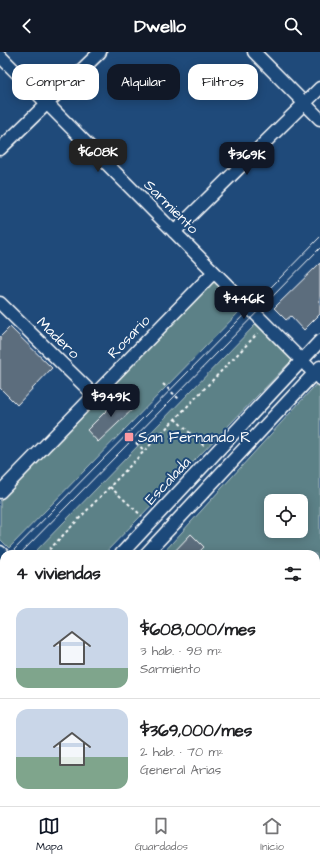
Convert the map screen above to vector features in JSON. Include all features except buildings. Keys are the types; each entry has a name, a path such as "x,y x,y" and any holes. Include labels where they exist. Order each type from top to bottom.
{"street":[{"path":"0,149 100,52"},
{"path":"254,52 320,119"},
{"name":"Sarmiento","path":"0,56 302,361 318,373"},
{"path":"174,232 320,88"},
{"name":"Rosario","path":"0,492 214,272"},
{"name":"Madero","path":"0,303 94,395"},
{"name":"Escalada","path":"125,550 320,341"},
{"path":"150,550 318,373"}],"path":[{"path":"50,550 266,325"},
{"path":"163,384 179,399"},
{"path":"175,420 214,455"},
{"path":"136,443 145,451"},
{"path":"110,487 150,524"}],"green space":[{"path":"213,281 242,309 9,548 0,539 0,501"},
{"path":"256,324 292,360 108,550 37,550"},
{"path":"320,380 320,550 166,550"}],"tram line":[{"path":"14,550 320,237"},
{"path":"24,550 320,248"}],"place":[{"name":"San Fernando R","path":"129,437"}]}
